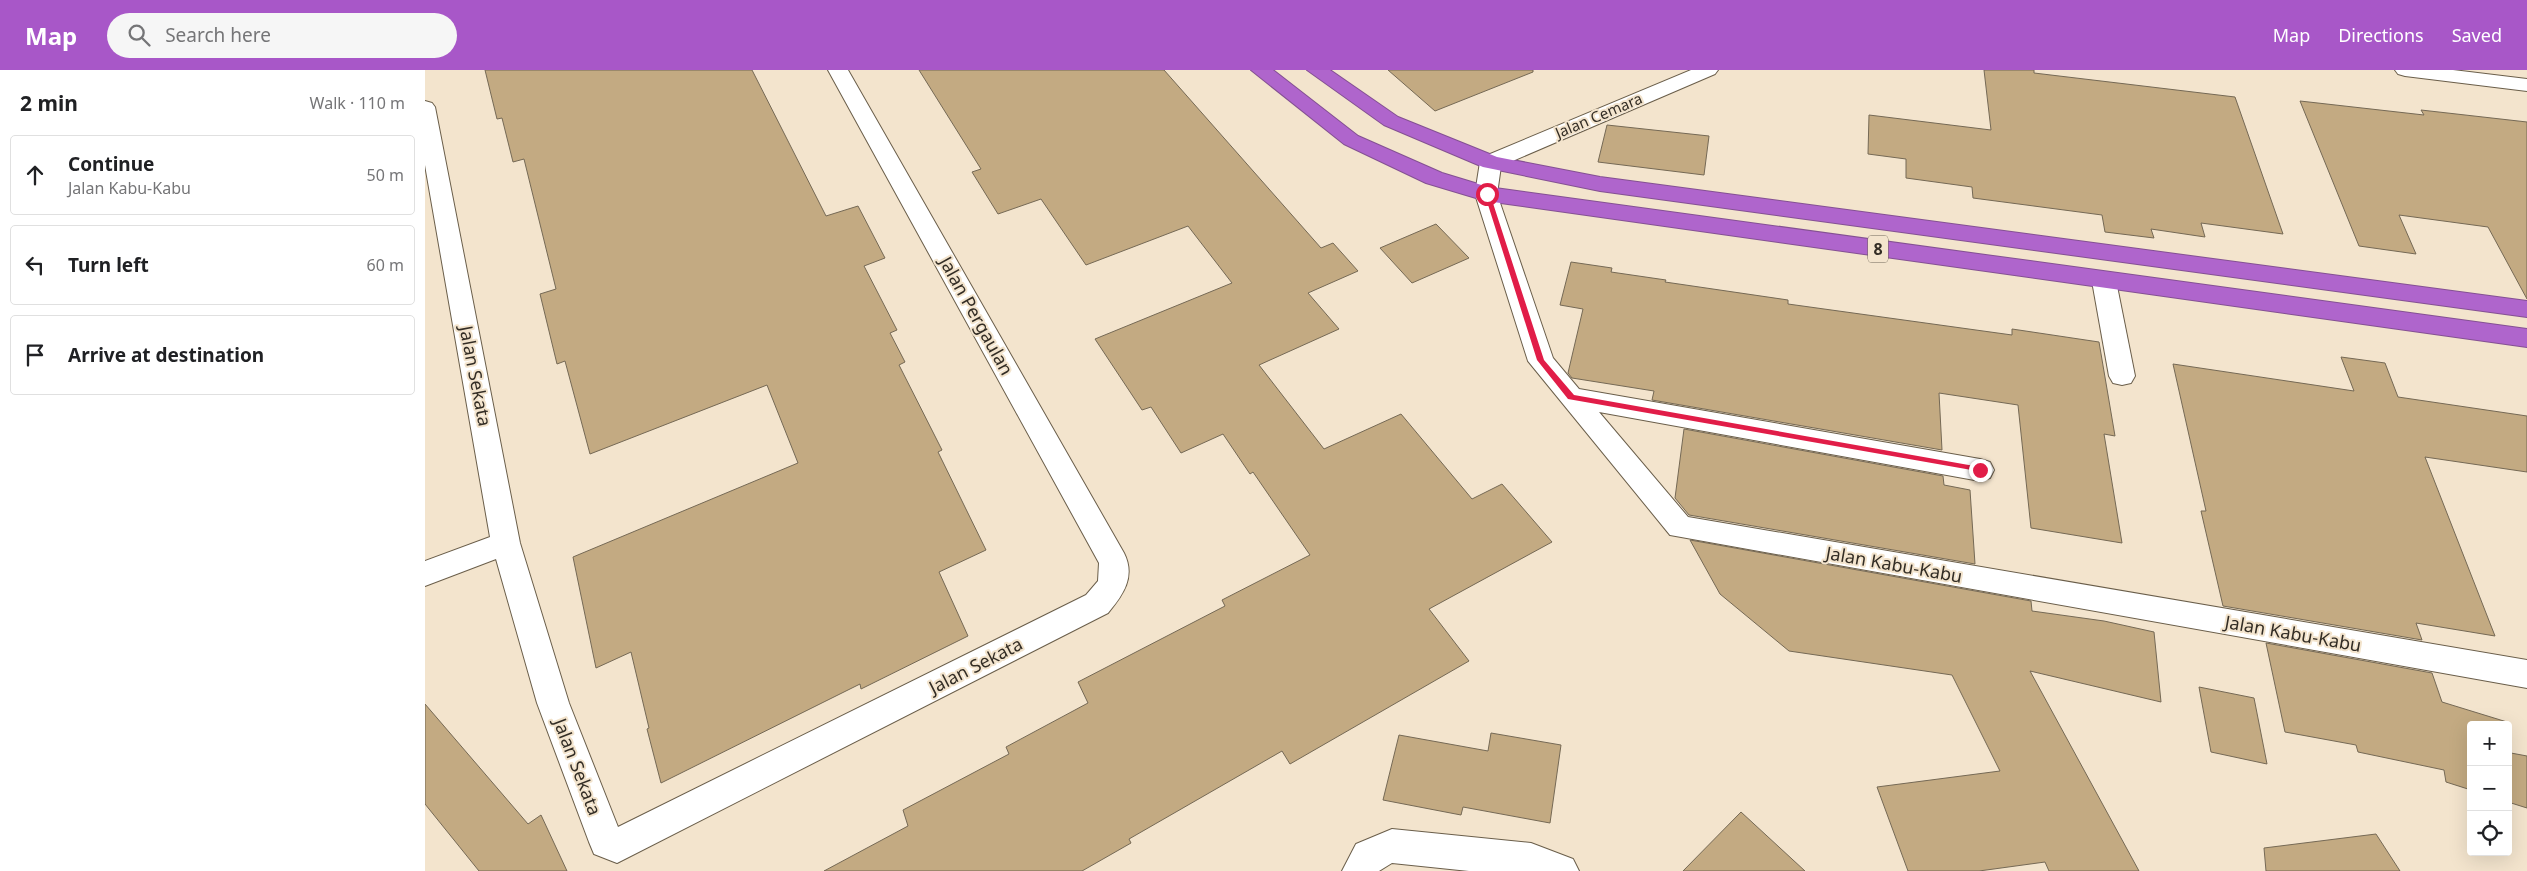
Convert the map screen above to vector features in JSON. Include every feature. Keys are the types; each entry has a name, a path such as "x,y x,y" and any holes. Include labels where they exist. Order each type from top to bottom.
{"highway":[{"name":"8","path":"1261,70 1351,140 1434,178 1487,194 2527,338"},
{"name":"8","path":"1317,70 1391,121 1491,162 1600,184 2527,309"}],"street":[{"name":"Jalan Pergaulan","path":"838,70 1114,562"},
{"name":"Jalan Cemara","path":"1491,162 1708,70"},
{"path":"2405,70 2527,85"},
{"name":"Jalan Sekata","path":"425,106 506,543 553,704 606,842 617,846 1097,604 1113,585 1114,562"},
{"name":"Jalan Kabu-Kabu","path":"1491,162 1487,194 1541,360 1680,528 2527,674"},
{"path":"2105,281 2122,376"},
{"path":"1571,397 1980,470"},
{"path":"425,574 506,543"},
{"path":"1360,871 1368,856 1392,846 1531,860 1561,871"}],"building":[{"path":"485,70 752,70 826,216 858,206 885,258 864,266 897,330 890,333 905,362 899,365 942,450 938,452 986,550 939,572 968,636 861,689 860,684 661,783 647,729 649,728 631,652 596,668 573,557 798,463 767,385 590,454 565,361 557,364 540,294 556,289 524,159 513,162 502,118 497,119"},
{"path":"919,70 1164,70 1321,248 1333,243 1358,271 1308,293 1339,329 1259,365 1324,449 1401,414 1472,499 1502,484 1552,542 1429,609 1469,661 1290,764 1282,751 1129,839 1131,843 1082,871 824,871 908,826 903,810 1009,754 1006,747 1088,703 1078,682 1225,606 1222,600 1310,555 1253,472 1250,474 1223,434 1181,453 1151,407 1142,410 1095,339 1232,283 1188,226 1086,265 1041,199 998,214 972,172 981,169"},
{"path":"1388,70 1533,70 1533,72 1435,111"},
{"path":"1984,70 2034,70 2034,73 2235,97 2283,234 2201,223 2205,237 2151,229 2154,238 2105,232 2102,215 1973,198 1972,187 1906,178 1906,159 1868,154 1869,115 1991,130"},
{"path":"2300,101 2424,115 2421,110 2527,122 2527,299 2488,227 2399,215 2416,254 2359,246"},
{"path":"1607,125 1709,136 1704,175 1598,162"},
{"path":"1436,224 1469,258 1412,283 1380,248"},
{"path":"1571,262 1612,268 1611,272 1666,280 1665,282 1788,300 1788,304 2012,335 2012,329 2099,342 2115,436 2104,434 2122,543 2031,528 2018,405 1939,393 1942,450 1652,400 1654,391 1572,378 1568,373 1583,309 1560,305"},
{"path":"2341,357 2385,363 2398,397 2527,416 2527,472 2425,457 2495,636 2416,623 2422,640 2223,606 2201,511 2206,511 2173,364 2354,391"},
{"path":"1684,429 1943,476 1944,485 1970,490 1975,564 1689,515 1675,498"},
{"path":"1690,540 2031,601 2032,611 2104,621 2154,632 2161,702 2030,671 2139,871 2049,871 2045,862 1979,871 1908,871 1877,787 2000,771 1952,675 1789,651 1720,594"},
{"path":"2266,643 2432,673 2442,702 2504,721 2467,721 2467,789 2446,782 2444,770 2358,752 2356,745 2285,732"},
{"path":"2199,687 2254,698 2267,764 2211,752"},
{"path":"425,704 528,824 541,815 567,871 479,871 425,804"},
{"path":"1491,733 1561,745 1550,823 1463,807 1461,815 1383,800 1399,735 1488,751"},
{"path":"2512,753 2527,756 2527,808 2512,803"},
{"path":"1741,812 1805,871 1683,871"},
{"path":"2376,834 2400,871 2266,871 2264,848"}],"route":[{"path":"1487,194 1541,360 1571,397 1980,470"}]}
